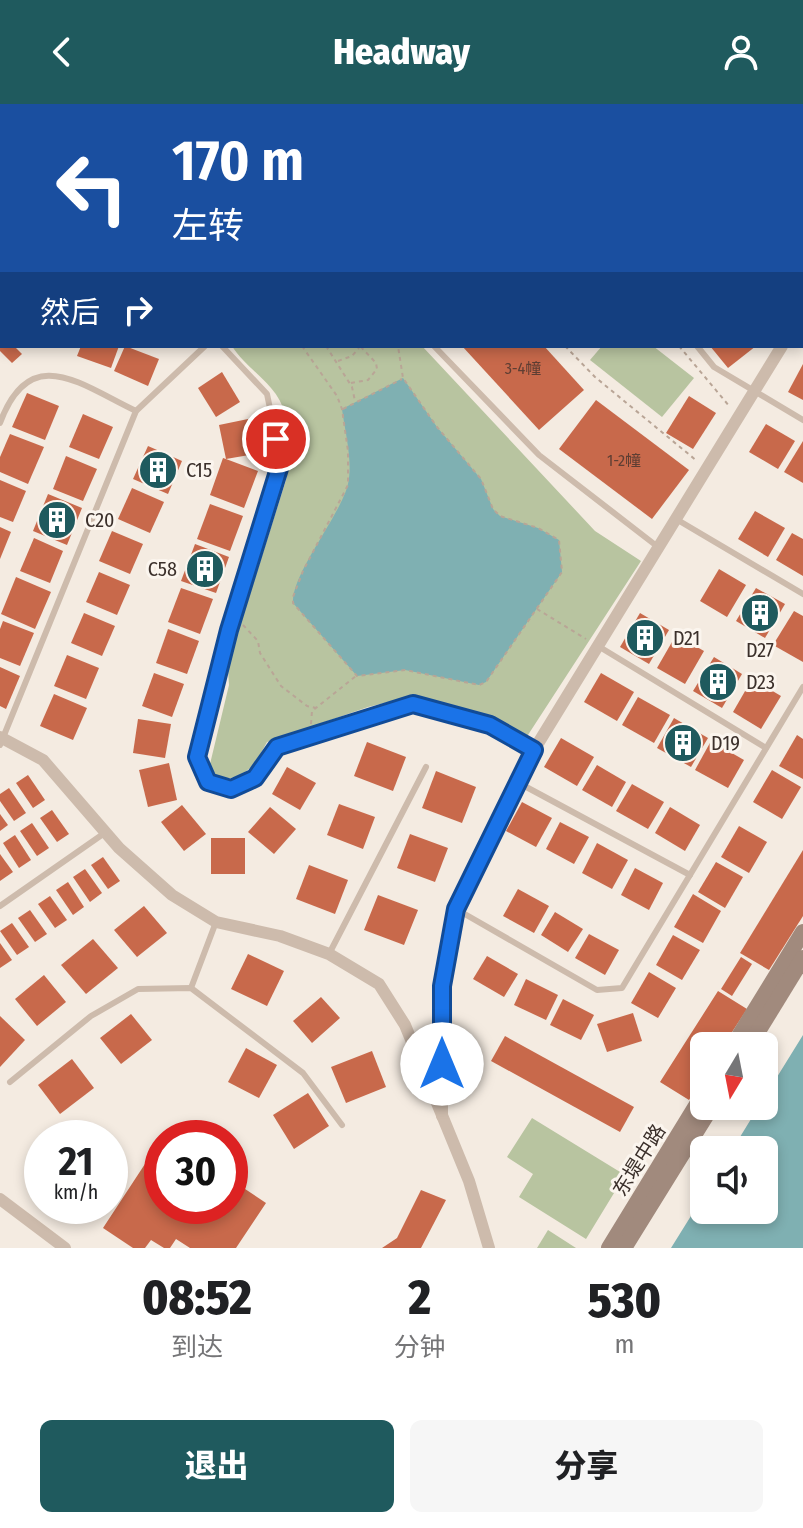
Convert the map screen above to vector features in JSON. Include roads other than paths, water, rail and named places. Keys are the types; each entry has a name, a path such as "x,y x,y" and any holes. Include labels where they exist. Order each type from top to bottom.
{"main road":[{"path":"742,1032 803,932"},
{"path":"758,1032 803,958"},
{"name":"东堤中路","path":"609,1248 690,1116"},
{"name":"东堤中路","path":"624,1248 703,1120"}],"street":[{"path":"442,1116 442,986 456,909 534,750 781,348"},
{"path":"2,741 43,760 119,848 172,895 216,922 280,936 329,954 379,984 405,1025 469,1181 485,1244"},
{"path":"0,1199 65,1248"}],"lane":[{"path":"2,741 136,411 203,348"},
{"path":"224,348 267,394 281,462 232,620 197,757 208,782 231,789 255,778 277,747 413,704 490,725 534,750"},
{"path":"436,348 539,455 658,547"},
{"path":"699,348 714,367 803,420"},
{"path":"0,423 8,401 33,377 59,374 136,411"},
{"path":"676,519 803,594"},
{"path":"598,646 766,748"},
{"path":"456,909 597,990 622,988 803,687"},
{"path":"329,954 426,767"},
{"path":"517,782 690,875"},
{"path":"0,906 106,832"},
{"path":"191,988 216,922"},
{"path":"10,1082 91,1016 138,989 191,988 303,1073 342,1125"}],"water":[{"path":"403,378 437,427 481,479 493,509 500,516 538,528 559,540 562,572 486,682 479,685 405,670 357,676 293,603 300,577 344,497 348,484 349,456 342,409"},
{"path":"803,1035 803,1248 671,1248 690,1217 690,1224 778,1224 778,1136 741,1136 750,1120 778,1120 778,1075"}],"place":[{"name":"C15","path":"158,470"},
{"name":"C20","path":"57,520"},
{"name":"C58","path":"205,569"},
{"name":"D27","path":"760,613"},
{"name":"D21","path":"645,638"},
{"name":"D23","path":"718,682"},
{"name":"D19","path":"683,743"}]}
